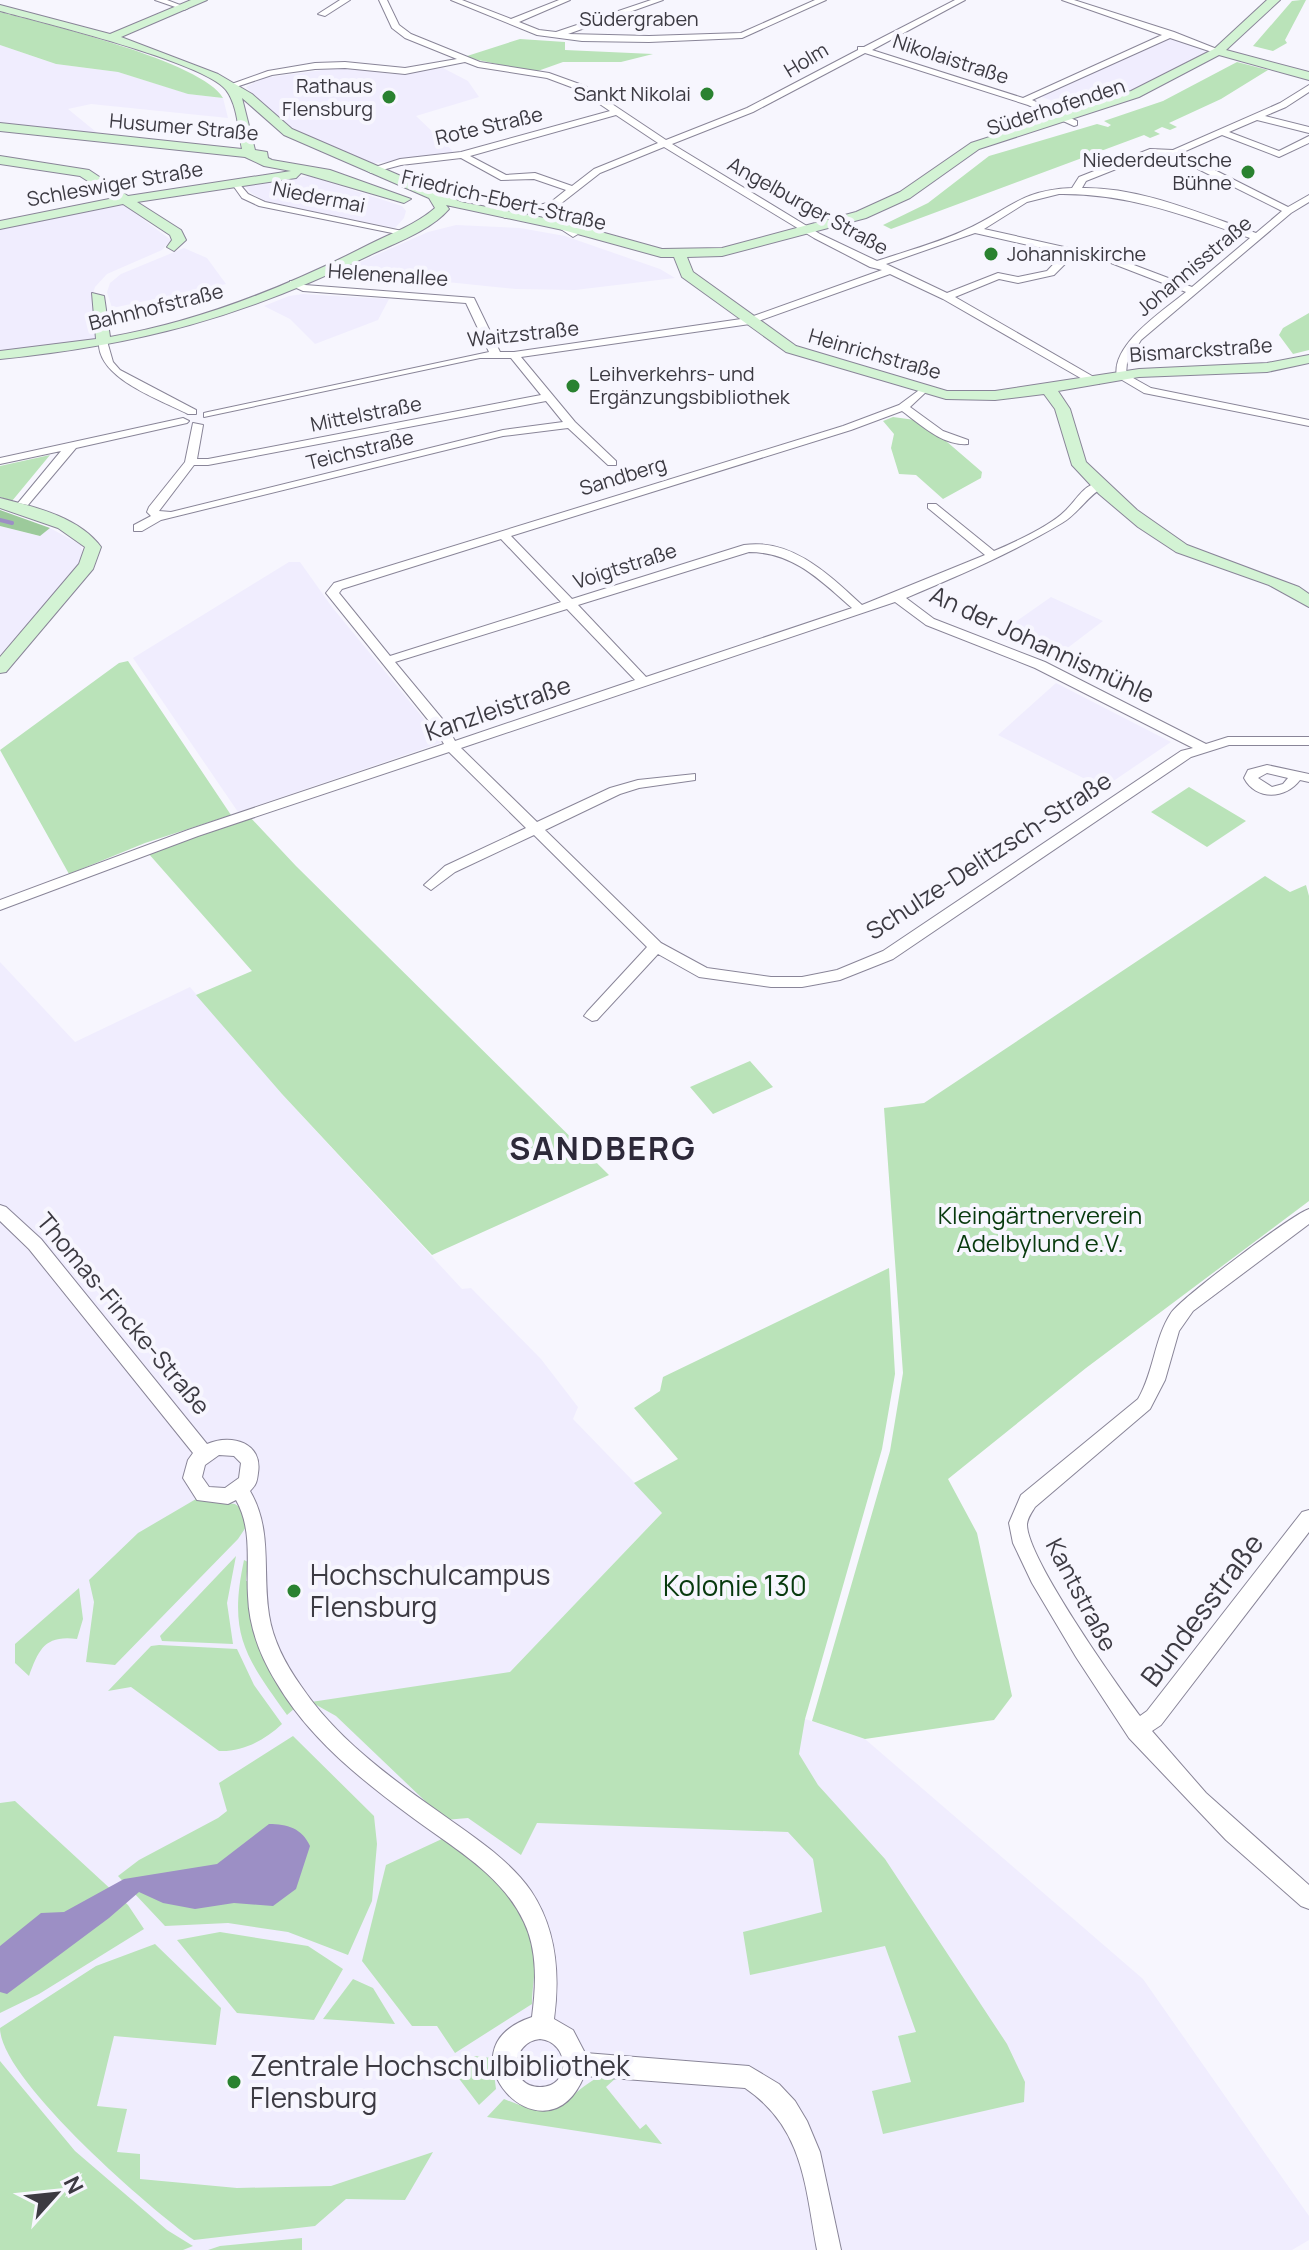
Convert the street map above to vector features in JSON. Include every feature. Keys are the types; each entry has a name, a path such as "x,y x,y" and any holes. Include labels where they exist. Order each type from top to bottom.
{"main road":[{"path":"114,37 146,26 201,0"},
{"path":"1274,0 1227,50 1309,73"},
{"name":"Süderhofenden","path":"688,258 730,257 903,206 991,147 1135,94 1249,39 1287,0"},
{"path":"0,8 149,49 247,95 275,124 301,139 436,204"},
{"path":"146,26 149,49"},
{"path":"230,86 240,105 249,154 289,167"},
{"name":"Husumer Straße","path":"0,127 249,154 306,165"},
{"path":"301,139 307,151 306,165"},
{"path":"0,160 84,173 132,199 176,233 179,240 174,247"},
{"path":"243,183 306,165"},
{"path":"243,183 289,167 306,165 353,177 366,172"},
{"name":"Friedrich-Ebert-Straße","path":"306,165 409,200 573,234 624,251 688,258"},
{"name":"Schleswiger Straße","path":"0,225 132,199 243,183"},
{"path":"407,226 414,210 409,200"},
{"name":"Bahnhofstraße","path":"0,355 103,343 214,316 364,253 436,204"},
{"name":"Friedrich-Ebert-Straße","path":"476,214 505,215 559,224 634,247 688,258"},
{"name":"Bahnhofstraße","path":"407,226 476,214"},
{"name":"Heinrichstraße","path":"688,258 687,274 791,349 810,357 922,391 970,398 1049,390"},
{"path":"97,296 103,343"},
{"name":"Bismarckstraße","path":"1049,390 1121,375 1257,368 1309,359"},
{"path":"1049,390 1066,410 1080,465 1157,533 1181,548 1304,594"},
{"path":"0,503 75,532 88,539 93,547 87,565 0,668"}],"street":[{"path":"159,0 184,8"},
{"path":"322,14 346,0"},
{"path":"383,0 401,31 463,60"},
{"name":"Südergraben","path":"455,0 556,36 729,37 749,33 822,0"},
{"path":"511,22 566,0"},
{"path":"556,36 659,0"},
{"name":"Holm","path":"554,204 571,189 614,163 667,145 802,85 861,49 961,0"},
{"path":"1066,0 1227,50"},
{"name":"Süderhofenden","path":"1023,101 1171,34"},
{"name":"Nikolaistraße","path":"861,49 1023,101 1070,120"},
{"path":"230,86 271,73 315,66 345,65 405,71 463,60"},
{"name":"Angelburger Straße","path":"463,60 567,82 812,233 947,297 1020,336 1095,382"},
{"path":"1174,153 1256,117 1309,89"},
{"name":"Rote Straße","path":"366,172 400,162 462,155 615,112"},
{"path":"1256,117 1309,130"},
{"path":"1221,132 1279,154 1309,139"},
{"path":"1075,192 1082,179 1159,150 1174,153 1288,211"},
{"path":"462,155 504,178 535,176 571,189"},
{"name":"Niedermai","path":"243,183 245,196 262,204 407,226"},
{"path":"874,265 975,230 1028,198 1075,192 1133,199 1258,237"},
{"name":"Johannisstraße","path":"1121,375 1122,363 1137,338 1288,211 1309,198"},
{"path":"505,215 554,204 559,224 573,234"},
{"path":"975,230 1131,266 1194,291"},
{"path":"947,297 998,276 1018,280 1050,273 1072,251"},
{"name":"Waitzstraße","path":"208,415 495,353 514,355 750,321 889,271"},
{"name":"Helenenallee","path":"294,283 303,288 470,300 495,353"},
{"path":"103,343 116,372 197,425"},
{"path":"514,355 571,424 612,463"},
{"path":"1121,375 1148,391 1257,410 1309,423"},
{"name":"Sandberg","path":"332,591 503,534 847,428 903,407 922,391"},
{"name":"Mittelstraße","path":"191,462 208,462 547,397"},
{"path":"903,407 939,433 964,442"},
{"path":"0,461 187,417 208,415 207,421 197,425"},
{"name":"Teichstraße","path":"138,528 158,517 503,433 571,424"},
{"path":"158,517 153,512 155,507 191,462 197,425"},
{"path":"24,503 72,445"},
{"name":"Kanzleistraße","path":"0,905 193,833 897,597 1010,549 1068,515 1088,491 1100,485"},
{"path":"932,506 993,556"},
{"path":"503,534 644,682"},
{"name":"Voigtstraße","path":"387,661 738,551 769,548 801,560 860,609"},
{"name":"Schulze-Delitzsch-Straße","path":"332,591 439,724 453,748 639,934 656,947 704,973 771,982 802,982 840,975 902,947 1186,754 1202,747"},
{"name":"An der Johannismühle","path":"897,597 930,622 1040,665 1202,747"},
{"path":"1202,747 1228,741 1309,741"},
{"path":"431,885 450,869 626,786 690,777"},
{"path":"592,1016 656,947"},
{"name":"Thomas-Fincke-Straße","path":"0,1211 35,1244 204,1453"},
{"name":"Kantstraße","path":"1309,1215 1187,1306 1172,1321 1164,1343 1155,1389 1144,1404 1028,1501 1018,1522 1020,1534 1092,1671 1136,1731 1205,1809 1309,1899"},
{"name":"Thomas-Fincke-Straße","path":"228,1447 246,1454 252,1468 248,1482 240,1490 217,1497 196,1487 192,1470 204,1453 228,1447"},
{"path":"240,1490 248,1501 258,1533 259,1616 284,1678 311,1713 366,1767 414,1807 498,1867 523,1898 542,1939 548,1982 542,2027"},
{"name":"Bundesstraße","path":"1136,1731 1154,1718 1309,1518"},
{"path":"542,2027 560,2032 569,2041 575,2064 570,2080 552,2096 531,2097 513,2087 505,2064 511,2044 519,2035 542,2027"},
{"path":"575,2064 749,2077 773,2090 790,2108 802,2132 829,2250"}],"shaded area":[{"path":"1171,37 1210,50 1122,96 1079,110 1039,96"},
{"path":"0,45 56,64 118,72 189,94 223,98 228,118 91,104 68,109 101,136 0,125"},
{"path":"345,67 393,74 443,68 468,81 479,97 416,116 456,154 367,164 277,120 246,87 263,78"},
{"path":"309,176 402,206 406,211 404,218 395,228 269,203 251,193 244,185"},
{"path":"124,205 171,240 162,250 107,274 95,287 92,297 99,339 0,350 0,228"},
{"path":"456,225 520,228 565,236 660,269 675,278 575,290 516,289 340,271 428,232"},
{"path":"184,248 207,258 226,284 112,308 107,292 110,283 121,274"},
{"path":"303,294 389,299 378,320 315,344 290,319 264,306"},
{"path":"0,526 39,536 50,528 81,545 83,555 75,571 0,655"},
{"path":"289,562 300,562 332,607 443,742 238,812 133,658"},
{"path":"1051,597 1103,621 1053,659 995,636"},
{"path":"1056,683 1171,742 1103,788 998,735"},
{"name":"Hochschulcampus Flensburg","path":"0,962 75,1042 190,987 282,1094 462,1289 471,1288 541,1359 578,1407 573,1419 663,1512 511,1671 659,1670 865,1739 1143,1979 1309,2216 1309,2240 1292,2250 0,2250"},
{"path":"269,1824 293,1828 303,1835 310,1846 296,1889 273,1906 234,1903 195,1909 163,1903 139,1892 7,1994 0,1992 0,1946 41,1913 64,1912 124,1879 217,1864"}],"green space":[{"path":"1306,0 1285,40 1287,43 1273,51 1253,46 1292,1"},
{"path":"0,12 155,58 210,84 223,98 188,94 118,72 56,64 0,45"},
{"path":"520,39 565,42 565,50 653,54 621,62 563,62 535,72 464,57"},
{"path":"1237,62 1268,70 1221,99 1169,123 1177,127 1170,130 1162,127 1154,131 1160,134 1150,138 1144,135 891,229 883,225 928,203 989,156 1097,124 1108,127 1111,125 1104,121 1163,101"},
{"path":"1309,313 1309,350 1293,354 1279,335 1283,328"},
{"path":"893,417 915,420 946,441 982,472 981,478 943,499 916,475 899,474 891,448 894,434 883,421"},
{"path":"50,455 12,501 0,497 0,466"},
{"path":"0,510 50,528 40,536 0,526"},
{"path":"128,661 231,815 145,843 69,874 0,750 119,663"},
{"path":"1189,787 1246,821 1207,847 1151,812"},
{"path":"250,817 609,1175 432,1255 282,1094 196,995 252,971 148,853"},
{"name":"Kleingärtnerverein Adelbylund e.V.","path":"1265,876 1290,892 1306,885 1309,896 1309,1201 1086,1368 948,1479 977,1533 1012,1696 994,1720 865,1739 812,1721 890,1451 903,1373 884,1108 924,1103"},
{"path":"750,1061 773,1087 713,1114 690,1087"},
{"name":"Kolonie 130","path":"889,1268 895,1374 882,1449 805,1719 799,1754 818,1785 885,1859 1007,2044 1025,2082 1024,2102 883,2134 872,2091 911,2082 898,2036 916,2032 885,1946 750,1975 743,1932 822,1912 813,1859 788,1832 537,1823 521,1855 468,1818 445,1820 336,1716 311,1702 510,1672 662,1513 634,1483 678,1459 634,1408 660,1391 663,1377"},
{"path":"196,1499 235,1504 246,1512 248,1524 238,1539 115,1665 86,1662 94,1602 89,1580 138,1533"},
{"path":"236,1556 227,1603 233,1644 162,1641 160,1636"},
{"path":"244,1560 248,1562 246,1581 252,1581 295,1708 287,1715 260,1676 244,1644 238,1608"},
{"path":"79,1588 83,1619 77,1639 50,1642 40,1651 29,1676 15,1663 15,1644"},
{"path":"151,1646 237,1649 254,1685 282,1724 253,1744 219,1751 131,1687 108,1691"},
{"path":"293,1736 374,1816 377,1844 372,1901 348,1955 288,1932 228,1923 165,1926 118,1876 139,1860 227,1811 219,1783"},
{"path":"15,1801 128,1905 144,1929 39,1994 0,2013 0,1803"},
{"path":"444,1838 486,1872 511,1898 529,1929 535,1954 532,2004 455,2053 437,2026 412,2026 362,1961 386,1865"},
{"path":"220,1932 308,1946 343,1969 314,2020 237,2013 177,1940"},
{"path":"155,1944 221,2008 216,2045 114,2036 97,2106 127,2109 117,2152 140,2154 140,2179 237,2188 331,2186 433,2152 405,2200 346,2199 315,2226 194,2240 80,2142 24,2078 7,2050 0,2028 96,1966"},
{"path":"353,1979 373,1988 395,2024 323,2019"},
{"path":"475,2056 492,2058 496,2089 479,2105 454,2072"},
{"path":"0,2061 75,2151 167,2230 193,2246 183,2250 0,2250"},
{"path":"600,2076 617,2077 606,2087 640,2129 646,2124 662,2144 487,2117 504,2099 524,2107 550,2111"},
{"path":"302,2238 302,2250 208,2250 220,2246"}],"waterway":[{"path":"0,520 12,523"}],"place":[{"name":"Sankt Nikolai","path":"707,94"},
{"name":"Rathaus Flensburg","path":"389,97"},
{"name":"Niederdeutsche Bühne","path":"1248,172"},
{"name":"Johanniskirche","path":"991,254"},
{"name":"Leihverkehrs- und Ergänzungsbibliothek","path":"573,386"},
{"name":"Hochschulcampus Flensburg","path":"294,1591"},
{"name":"Zentrale Hochschulbibliothek Flensburg","path":"234,2082"}],"district":[{"name":"SANDBERG","path":"603,1149"}]}
